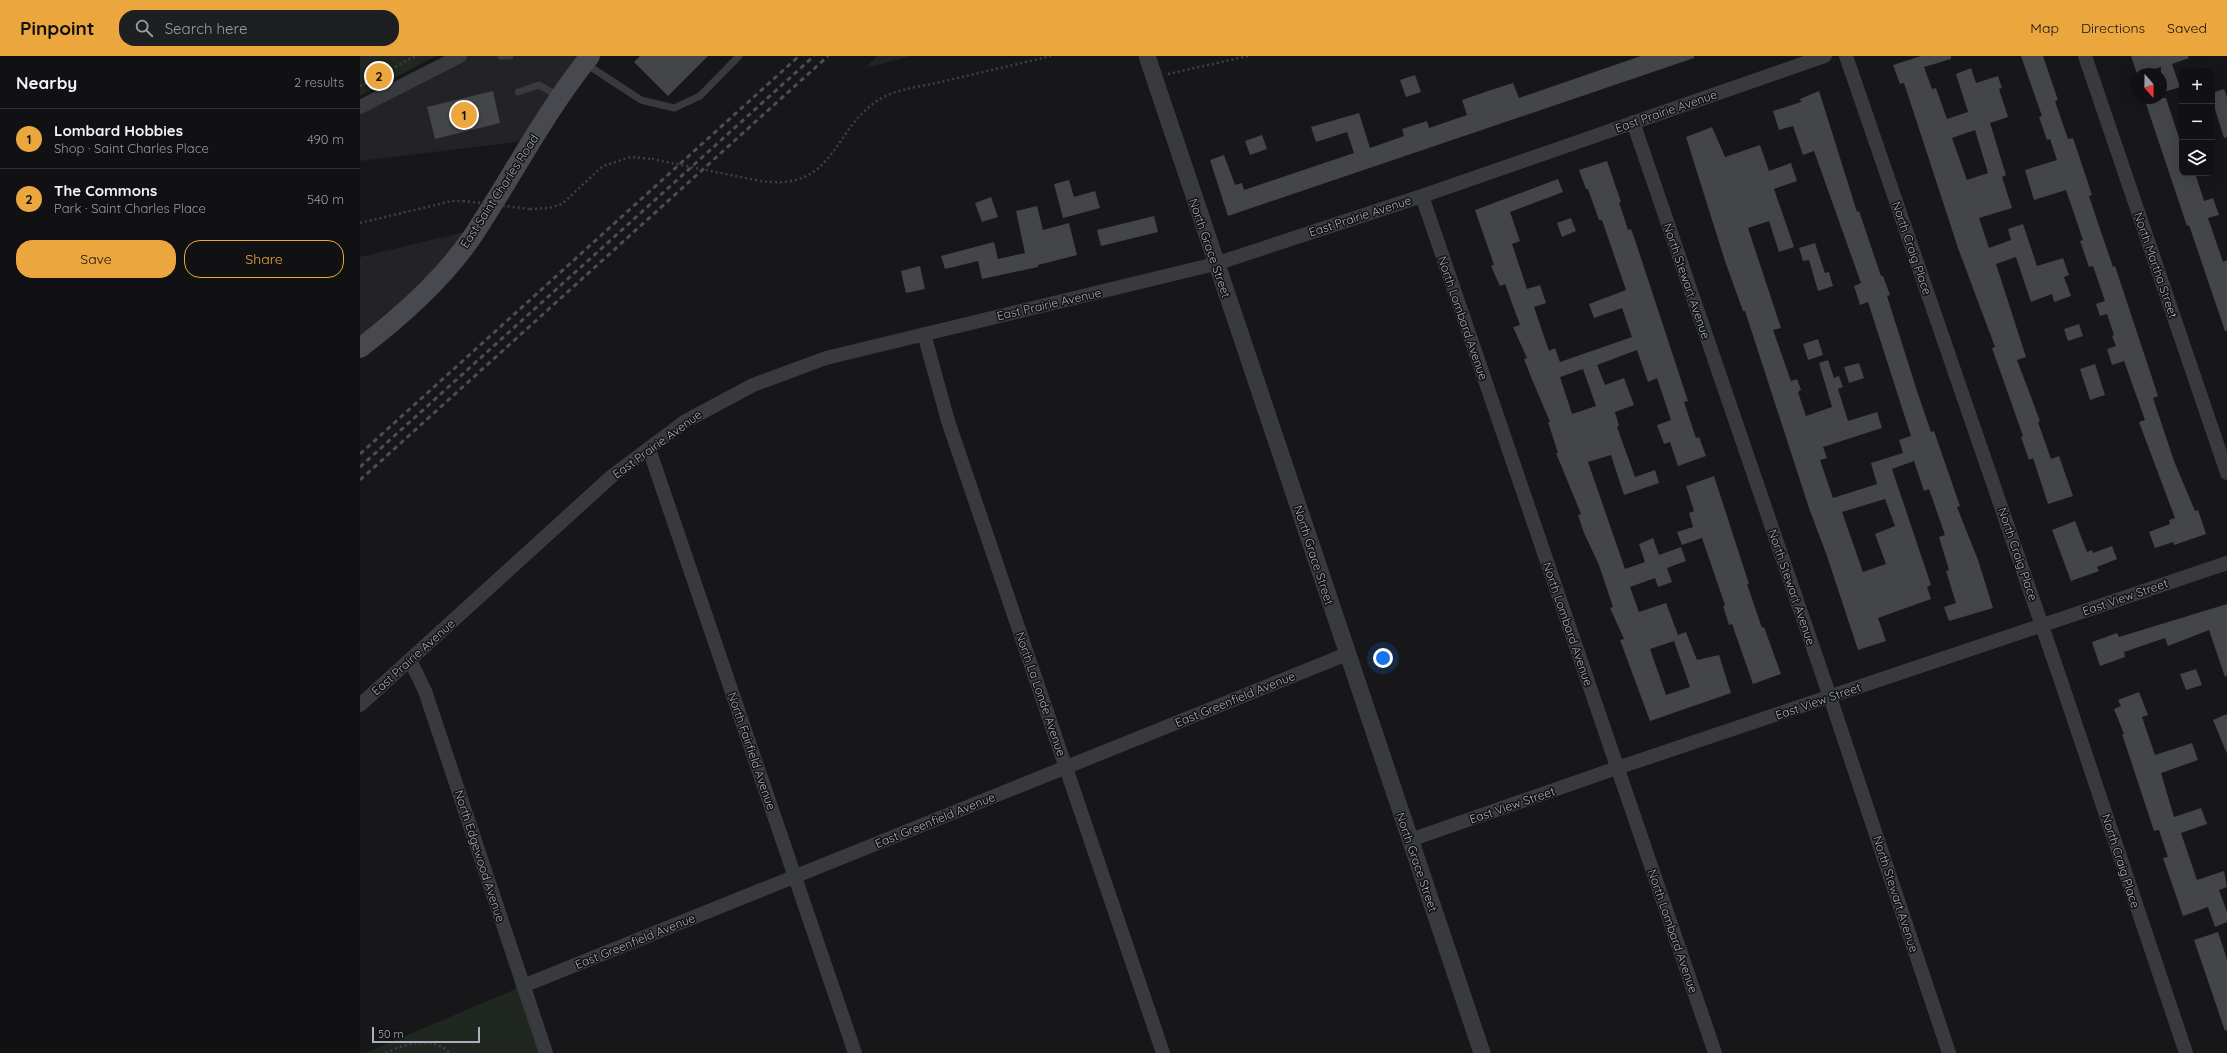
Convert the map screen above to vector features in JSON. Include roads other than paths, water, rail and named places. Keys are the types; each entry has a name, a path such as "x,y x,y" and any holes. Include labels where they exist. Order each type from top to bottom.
{"main road":[{"name":"East Saint Charles Road","path":"360,348 412,305 443,273 469,241 560,97 587,60"}],"street":[{"path":"360,107 460,56"},
{"name":"North Grace Street","path":"1146,56 1480,1052"},
{"name":"East Prairie Avenue","path":"360,705 612,476 684,422 753,385 826,358 1216,264 1422,196 1825,56"},
{"name":"North Craig Place","path":"1846,56 2042,625 2186,1053"},
{"name":"North Martha Street","path":"2085,56 2227,473"},
{"name":"North Stewart Avenue","path":"1633,122 1830,697 1949,1053"},
{"name":"North Lombard Avenue","path":"1422,196 1715,1053"},
{"name":"North La Londe Avenue","path":"924,334 948,421 1163,1053"},
{"name":"North Fairfield Avenue","path":"649,449 855,1053"},
{"name":"East View Street","path":"1410,840 1617,768 2227,563"},
{"name":"East Greenfield Avenue","path":"523,986 1347,654"},
{"name":"North Edgewood Avenue","path":"410,660 425,691 546,1053"}],"lane":[{"path":"501,56 510,56"},
{"path":"587,60 642,100 674,108 700,96 739,56"},
{"path":"518,92 539,85 560,97"}],"railway":[{"path":"360,454 799,56"},
{"path":"360,467 814,56"},
{"path":"360,480 828,56"}],"place":[{"name":"The Commons","path":"379,76"},
{"name":"Lombard Hobbies","path":"464,115"}]}
